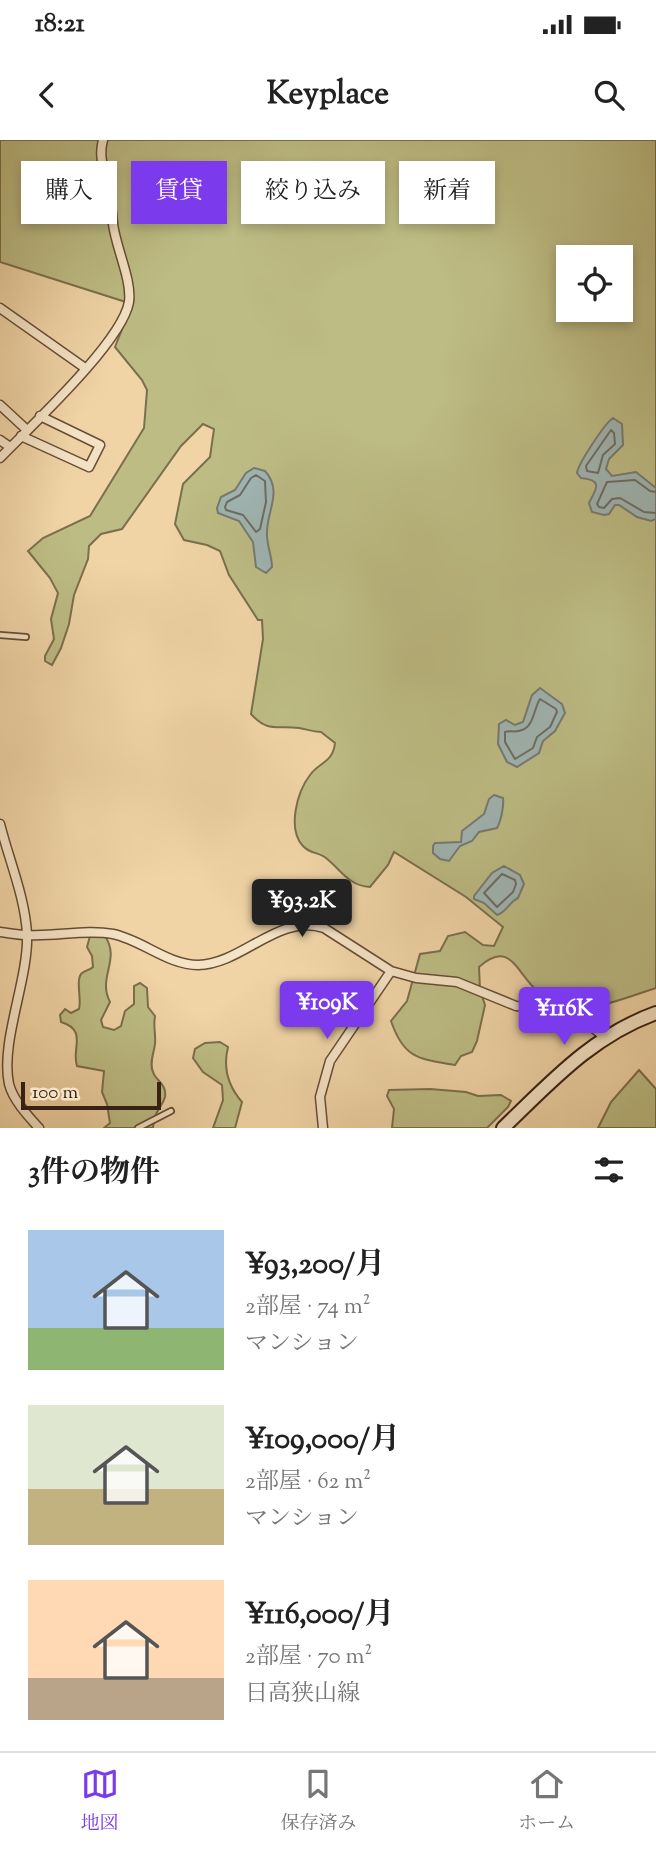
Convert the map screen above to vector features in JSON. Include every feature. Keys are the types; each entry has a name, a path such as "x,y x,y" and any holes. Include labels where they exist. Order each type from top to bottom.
{"main road":[{"path":"503,1128 580,1055 604,1037 633,1021 656,1013"}],"street":[{"path":"0,458 85,369 121,324 129,302 128,285 114,235 109,188 101,160 103,140"},
{"path":"0,308 85,369"},
{"path":"0,405 24,433 89,467 100,445 40,416"},
{"path":"0,440 10,447"},
{"path":"0,824 21,902 27,936 4,1083 39,1128"},
{"path":"0,932 27,936 63,933 113,934 174,960 199,965 221,960 302,924 324,928 391,971 406,976 457,982 516,1006 570,1014 585,1021 604,1037"},
{"path":"323,1128 320,1097 330,1061 391,971"}],"lane":[{"path":"0,635 26,637"},
{"path":"138,1128 171,1111"}],"shaded area":[{"path":"0,140 656,140 656,988 589,1008 571,1006 555,1002 541,994 513,963 499,956 479,967 480,990 485,1005 472,1052 461,1056 455,1065 414,1055 401,1043 391,1021 407,1001 420,954 440,951 448,936 465,932 483,945 494,946 503,927 466,897 394,852 388,865 370,887 351,881 326,858 306,849 298,839 295,821 301,791 314,771 332,755 335,743 321,732 268,726 251,714 263,639 262,620 258,620 229,575 220,551 184,540 175,524 183,484 210,457 214,429 203,424 181,446 122,529 101,534 89,546 88,559 74,595 61,648 52,665 45,661 54,639 51,619 58,593 50,578 28,551 43,538 90,516 144,428 147,390 115,347 132,304 0,262"},
{"path":"90,936 105,936 111,953 106,985 110,1002 101,1020 103,1027 114,1030 121,1026 125,1011 134,1004 134,986 140,983 147,988 148,1007 155,1016 152,1069 165,1093 153,1128 104,1128 110,1123 102,1092 104,1071 77,1066 76,1035 69,1025 61,1022 60,1015 65,1009 71,1013 79,1009 80,976 93,967 92,956 87,947"},
{"path":"220,1042 228,1047 228,1076 242,1102 235,1128 213,1128 223,1100 222,1085 203,1072 193,1058 195,1049 205,1043"},
{"path":"639,1070 656,1089 656,1128 598,1128 611,1102"},
{"path":"389,1090 466,1092 478,1096 501,1095 511,1101 487,1128 392,1128 394,1109 387,1096"}],"water":[{"path":"613,418 622,424 623,445 609,459 606,469 612,476 636,472 656,488 656,519 651,521 637,517 619,505 615,505 609,514 592,512 589,503 596,489 595,483 581,478 577,473 592,444"},
{"path":"254,468 265,471 274,493 267,536 272,567 266,573 256,567 253,542 239,521 218,513 217,508 221,497 235,490 246,473"},
{"path":"540,688 562,704 565,713 555,731 543,741 539,753 517,767 507,762 498,744 499,724 506,720 515,725 523,722 532,695"},
{"path":"494,795 503,798 497,828 479,832 472,841 460,846 449,861 440,859 433,853 435,843 461,842 462,831 484,814 489,799"},
{"path":"504,866 520,875 524,884 518,898 497,915 484,903 474,899 474,896 492,873"}]}
